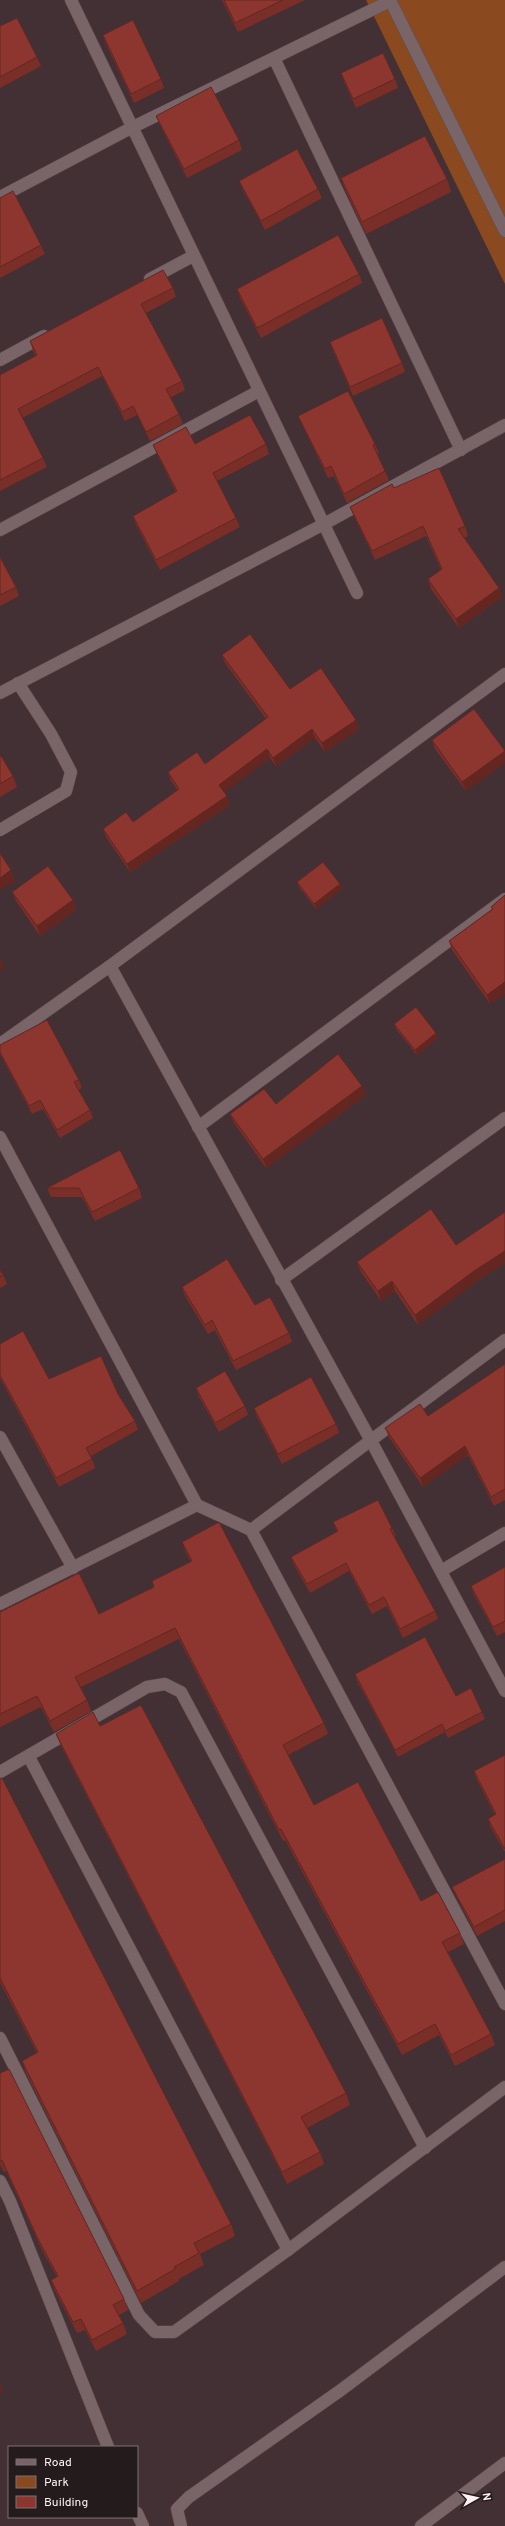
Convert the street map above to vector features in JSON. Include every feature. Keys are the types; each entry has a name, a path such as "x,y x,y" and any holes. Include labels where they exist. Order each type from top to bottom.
{"street":[{"path":"71,0 131,128 357,593"},
{"path":"0,197 131,128 390,0 505,231"},
{"path":"274,58 461,450"},
{"path":"138,286 193,256"},
{"path":"0,360 55,330"},
{"path":"0,530 259,391"},
{"path":"0,693 324,524 505,425"},
{"path":"0,1044 110,966 505,674"},
{"path":"0,830 66,791 71,772 51,734 18,683"},
{"path":"198,1127 505,899"},
{"path":"110,966 281,1280 370,1439 505,1691"},
{"path":"281,1280 505,1118"},
{"path":"0,1137 197,1505 251,1530 505,2004"},
{"path":"251,1530 370,1439 505,1340"},
{"path":"0,1438 73,1568"},
{"path":"0,1604 197,1505"},
{"path":"441,1571 505,1533"},
{"path":"0,1772 29,1757 147,1687 165,1684 181,1692 424,2148"},
{"path":"29,1757 288,2250"},
{"path":"0,2038 139,2315 154,2332 174,2332 288,2250 505,2087"},
{"path":"0,2181 10,2201 108,2446"},
{"path":"181,2526 177,2509 189,2497 341,2390 505,2267"},
{"path":"421,2526 505,2463"},
{"path":"138,2515 143,2526"}],"green space":[{"path":"366,0 505,0 505,284"}],"building":[{"path":"224,0 283,0 235,23"},
{"path":"17,18 37,57 0,77 0,26"},
{"path":"133,20 161,79 131,94 103,35"},
{"path":"383,53 395,79 353,99 341,73"},
{"path":"211,87 239,140 184,169 156,116"},
{"path":"425,136 447,179 362,222 341,178"},
{"path":"297,149 318,189 261,221 239,181"},
{"path":"13,191 41,245 0,267 0,198"},
{"path":"338,235 359,274 257,328 237,289"},
{"path":"163,270 173,288 141,304 182,381 166,389 179,414 146,432 133,406 122,412 98,367 18,409 43,458 0,480 0,375 37,355 30,341"},
{"path":"382,318 402,363 350,387 330,342"},
{"path":"348,391 375,444 373,445 385,471 344,494 331,466 325,469 298,416"},
{"path":"250,415 266,444 213,473 236,518 156,560 133,516 177,491 153,445 186,427 195,444"},
{"path":"439,468 465,526 458,529 499,588 456,619 428,579 442,569 423,526 372,551 350,507 392,484 394,488"},
{"path":"0,557 16,587 0,595"},
{"path":"250,634 290,689 321,668 356,720 322,743 312,729 273,758 267,749 219,785 227,796 127,864 103,829 126,812 133,822 179,789 168,772 197,752 205,764 268,717 222,655"},
{"path":"474,709 505,751 462,782 432,740"},
{"path":"0,754 13,776 0,784"},
{"path":"0,853 11,870 0,878"},
{"path":"323,862 340,884 314,904 297,882"},
{"path":"48,866 73,900 37,926 12,892"},
{"path":"505,895 505,982 487,995 449,941 493,909 491,907"},
{"path":"416,1007 436,1033 415,1050 394,1024"},
{"path":"47,1020 79,1080 74,1082 90,1110 57,1130 40,1100 29,1106 0,1052 0,1045"},
{"path":"338,1054 362,1086 263,1159 230,1114 264,1089 276,1104"},
{"path":"120,1150 139,1188 92,1212 79,1188 47,1188"},
{"path":"431,1209 456,1245 505,1212 505,1251 474,1271 415,1315 392,1281 378,1291 357,1262"},
{"path":"227,1259 255,1305 270,1297 289,1333 233,1361 212,1320 205,1325 182,1287"},
{"path":"0,1269 3,1275 0,1277"},
{"path":"23,1331 49,1379 101,1356 118,1394 135,1421 86,1448 92,1459 56,1478 0,1375 0,1344"},
{"path":"505,1364 505,1489 491,1497 465,1446 420,1478 385,1428 420,1404 428,1416"},
{"path":"225,1371 245,1406 215,1423 196,1388"},
{"path":"311,1377 336,1424 278,1454 254,1408"},
{"path":"378,1500 392,1528 390,1529 435,1611 400,1629 384,1597 369,1605 346,1563 307,1584 291,1557 338,1531 333,1522"},
{"path":"219,1522 324,1723 283,1745 314,1805 358,1782 421,1901 438,1892 460,1933 442,1942 491,2034 451,2055 435,2024 398,2044 281,1829 279,1830 175,1628 75,1677 87,1700 50,1721 37,1696 0,1714 0,1612 79,1573 99,1614 154,1587 152,1581 192,1561 182,1542"},
{"path":"505,1567 505,1621 493,1627 471,1586"},
{"path":"425,1637 456,1696 471,1688 482,1712 445,1731 442,1724 395,1750 355,1674"},
{"path":"141,1705 346,2093 301,2117 320,2152 282,2172 56,1734 93,1712 100,1726"},
{"path":"505,1755 505,1849 488,1819 496,1814 474,1771"},
{"path":"2,1778 231,2224 194,2243 199,2253 137,2291 22,2061 38,2052 0,1978 0,1779"},
{"path":"505,1859 505,1910 474,1927 452,1887"},
{"path":"9,2069 124,2299 113,2305 123,2323 92,2340 81,2319 73,2322 51,2280 58,2276 38,2239 2,2160 0,2161 0,2073"}]}
